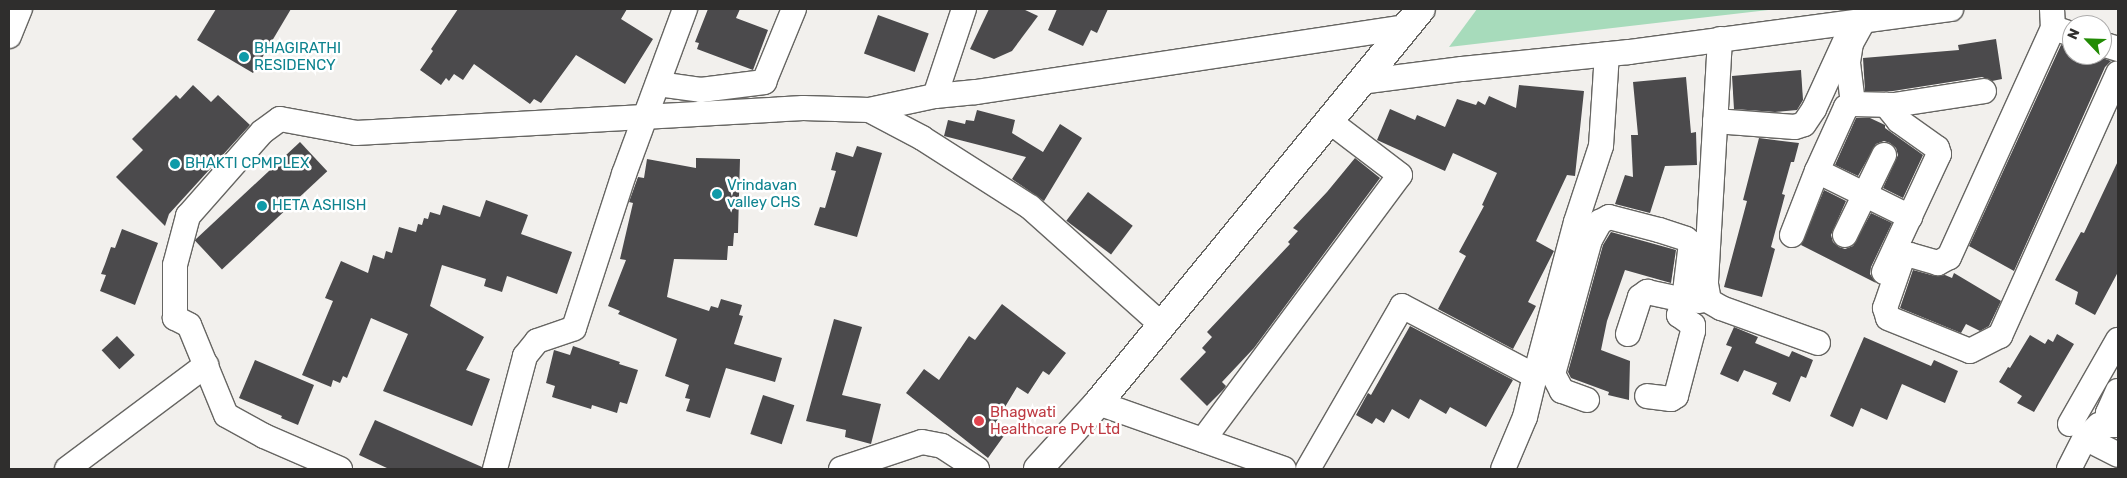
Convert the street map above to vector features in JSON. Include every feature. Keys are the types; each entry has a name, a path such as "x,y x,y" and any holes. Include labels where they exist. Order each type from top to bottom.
{"main road":[{"path":"1038,469 1098,403 1414,18"}],"street":[{"path":"9,36 20,9"},
{"path":"760,110 764,82 794,9"},
{"path":"935,96 964,9"},
{"path":"1360,82 1607,54 1859,21 1888,13 1951,9"},
{"path":"495,469 524,356 536,341 574,328 624,174 658,84 682,10"},
{"path":"340,469 264,436 226,416 189,324 175,318 175,265 188,216 262,132 280,119 356,133 803,108 869,110 935,96 976,92 1414,18"},
{"path":"1853,104 1848,63 1851,42 1859,21"},
{"path":"1715,121 1795,127 1804,124 1814,109 1859,21"},
{"path":"2059,24 1949,257 1938,263 1910,255 1902,259 1885,308 1888,318 1970,351 2000,336 2118,73"},
{"path":"1709,301 1706,284 1720,39"},
{"path":"1503,469 1525,417 1576,222 1601,146 1607,54"},
{"path":"658,84 701,90 764,82"},
{"path":"1792,235 1817,171 1846,107 1853,104 1886,105 1984,91"},
{"path":"1881,278 1939,154 1937,148 1899,121 1886,105"},
{"path":"869,110 922,138 1030,207 1162,325"},
{"path":"1203,440 1400,175 1329,121"},
{"path":"1845,235 1884,155"},
{"path":"1817,171 1910,217"},
{"path":"1587,400 1562,391 1554,374 1590,240 1600,222 1609,217 1686,239 1690,243 1684,300 1679,315 1693,325 1693,331 1676,396 1671,399 1647,396"},
{"path":"1628,334 1640,297 1647,292 1684,300 1709,301 1721,308 1818,343"},
{"path":"1308,469 1402,306 1535,376"},
{"path":"2069,469 2077,431 2118,340"},
{"path":"67,469 206,365"},
{"path":"2077,431 2100,424 2112,425 2108,413 2118,391"},
{"path":"1098,403 1284,469"},
{"path":"2077,431 2118,455"},
{"path":"842,469 922,442 942,446 977,469"}],"green space":[{"path":"1477,9 1777,9 1449,47"}],"building":[{"name":"BHAGIRATHI RESIDENCY","path":"216,9 291,9 253,73 197,40"},
{"path":"458,9 627,9 621,19 653,39 625,84 576,55 541,103 534,99 530,104 474,64 463,80 454,74 449,81 446,78 441,85 420,70 433,51 431,49"},
{"path":"708,9 740,9 736,18 768,30 753,70 697,49 699,43 695,42"},
{"path":"989,9 1023,9 1038,16 1012,51 994,59 970,49"},
{"path":"1057,9 1108,9 1097,33 1091,30 1083,46 1048,30"},
{"path":"878,15 929,33 915,72 864,54"},
{"path":"1996,39 2002,79 1992,81 1982,77 1893,91 1865,91 1863,58 1959,50 1958,45"},
{"path":"2061,45 2062,65 2107,65 2014,271 1969,246"},
{"path":"1801,70 1803,100 1797,110 1775,112 1734,109 1732,76"},
{"path":"1686,77 1691,133 1696,132 1697,165 1665,166 1650,213 1615,204 1625,175 1633,177 1631,135 1638,135 1633,82"},
{"name":"BHAKTI CPMPLEX","path":"193,85 211,102 218,95 250,125 169,214 165,226 116,177 143,150 132,139 176,95 180,99"},
{"path":"1519,85 1584,91 1575,176 1567,175 1536,241 1554,251 1528,302 1536,306 1513,349 1438,309 1466,256 1459,252 1484,206 1482,205 1497,173 1453,153 1445,171 1377,140 1390,109 1415,120 1417,115 1445,127 1457,99 1476,105 1478,101 1485,105 1489,96 1516,108"},
{"path":"977,110 1015,120 1012,133 1043,152 1060,124 1082,138 1044,201 1012,179 1026,157 944,136 948,120 965,124 966,120 974,121"},
{"path":"1856,118 1870,118 1885,125 1885,128 1923,155 1903,198 1883,188 1898,155 1896,148 1890,143 1884,141 1876,144 1858,176 1835,165"},
{"path":"1759,138 1799,143 1794,162 1791,162 1782,194 1785,195 1771,247 1775,249 1762,297 1724,287 1747,201 1743,200"},
{"name":"HETA ASHISH","path":"300,142 327,171 222,269 195,240"},
{"path":"857,146 882,153 857,237 814,225 820,207 825,208 836,171 831,170 836,152 853,157"},
{"path":"696,158 740,159 738,233 734,233 733,246 728,246 727,260 674,259 667,297 709,311 711,306 718,308 721,299 742,305 739,315 743,316 734,344 782,358 775,382 726,368 710,418 686,411 690,399 685,398 689,385 665,376 677,339 618,314 620,311 608,306 626,260 620,259 633,203 629,202 638,177 644,178 647,159 696,168"},
{"path":"1355,158 1380,178 1254,348 1222,382 1226,386 1224,389 1207,406 1180,379 1206,352 1202,348 1212,337 1207,332 1290,244 1288,242 1298,231 1293,228 1327,192"},
{"path":"2118,161 2118,272 2095,315 2075,304 2078,292 2055,280 2081,232 2084,233"},
{"path":"1824,190 1846,201 1831,235 1833,242 1839,247 1845,249 1853,246 1871,213 1892,223 1871,267 1870,274 1876,283 1801,245"},
{"path":"1088,192 1133,226 1111,254 1066,221"},
{"path":"486,200 528,215 521,234 572,252 557,294 507,276 502,292 484,286 486,279 442,265 430,306 484,337 466,370 490,379 472,426 383,391 408,334 371,318 347,378 343,376 340,383 333,380 331,387 302,375 333,301 325,298 341,261 368,273 373,255 384,259 386,251 392,253 399,227 416,232 418,224 422,225 424,218 428,219 430,212 440,215 443,205 480,217"},
{"path":"122,229 158,243 135,305 100,291 106,275 101,274 111,247 115,248"},
{"path":"1611,232 1676,250 1671,283 1625,270 1607,321 1601,350 1630,361 1629,400 1608,395 1609,392 1571,378 1568,372 1603,245"},
{"path":"1913,270 1935,276 1945,275 1952,278 1954,273 2001,301 1989,326 1980,331 1966,324 1961,333 1900,308"},
{"path":"1002,304 1066,353 1049,375 1043,371 1028,394 1017,387 996,422 1008,430 988,458 906,393 924,369 939,380 969,336 975,340"},
{"path":"834,319 862,327 842,395 881,404 871,444 845,437 846,430 806,421"},
{"path":"1410,326 1513,380 1486,427 1450,407 1446,414 1420,399 1409,419 1392,409 1384,423 1376,418 1372,424 1356,415 1368,393 1371,395"},
{"path":"1734,327 1758,337 1755,343 1789,357 1792,351 1813,360 1806,378 1801,376 1790,402 1772,394 1777,383 1744,370 1738,382 1720,374 1732,347 1726,345"},
{"path":"2057,334 2074,344 2034,412 2017,403 2022,396 1999,382 2030,335 2045,344 2048,339 2053,342"},
{"path":"117,336 135,355 119,369 102,350"},
{"path":"1864,337 1931,366 1934,360 1958,371 1945,403 1902,384 1887,420 1861,408 1853,427 1830,416"},
{"path":"573,346 638,370 627,404 620,402 617,413 592,405 591,409 552,397 555,386 546,383 554,350 570,355"},
{"path":"255,360 314,385 298,425 281,418 282,416 239,398"},
{"path":"763,395 794,405 782,444 750,434"},
{"path":"375,420 482,467 482,469 389,469 359,455"}],"place":[{"name":"BHAGIRATHI RESIDENCY","path":"244,57"},
{"name":"BHAKTI CPMPLEX","path":"175,164"},
{"name":"Vrindavan valley CHS","path":"717,194"},
{"name":"HETA ASHISH","path":"262,206"},
{"name":"Bhagwati Healthcare Pvt Ltd","path":"979,421"}]}
